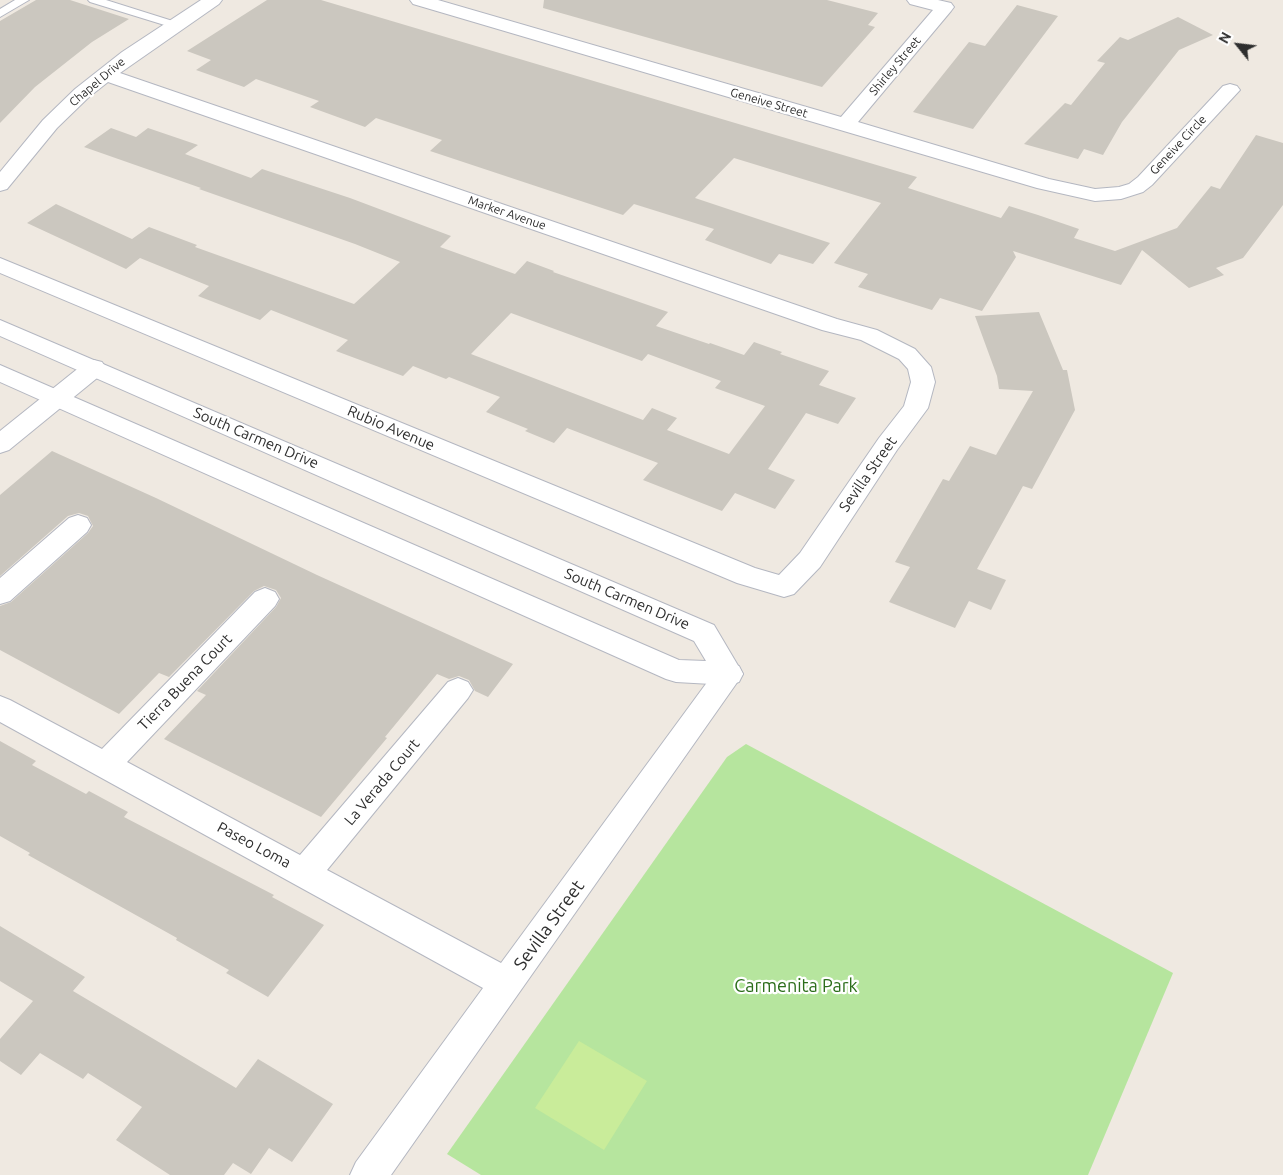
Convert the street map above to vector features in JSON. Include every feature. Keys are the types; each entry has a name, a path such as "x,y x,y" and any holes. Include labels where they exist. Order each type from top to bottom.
{"street":[{"name":"Chapel Drive","path":"0,185 50,124 105,74 213,0"},
{"name":"Geneive Street","path":"419,0 1044,184 1095,195 1121,193"},
{"name":"Shirley Street","path":"845,125 945,7 916,0"},
{"name":"Marker Avenue","path":"105,74 830,325 868,335 907,354"},
{"name":"Geneive Circle","path":"1121,193 1136,188 1145,181 1230,90"},
{"name":"Rubio Avenue","path":"0,265 738,573 784,587"},
{"name":"South Carmen Drive","path":"0,328 704,633 729,674"},
{"name":"Sevilla Street","path":"784,587 810,560 888,444 916,408 923,382 919,367 907,354"},
{"path":"0,444 94,368"},
{"path":"0,373 676,671 729,674"},
{"path":"0,594 78,525"},
{"name":"Tierra Buena Court","path":"105,765 265,599"},
{"name":"Sevilla Street","path":"369,1175 729,674"},
{"name":"La Verada Court","path":"306,874 458,690"},
{"name":"Paseo Loma","path":"0,708 507,984"}],"lane":[{"path":"0,14 23,0"},
{"path":"94,0 175,25"}],"green space":[{"name":"Carmenita Park","path":"746,744 1173,973 1088,1175 481,1175 447,1154 727,757"},
{"path":"579,1041 647,1081 604,1150 535,1108"}],"building":[{"path":"36,0 70,0 129,19 92,42 35,87 0,123 0,21"},
{"path":"267,0 321,0 917,177 908,188 1001,218 1009,206 1038,215 1079,229 1074,238 1115,251 1177,228 1211,186 1220,189 1256,135 1283,143 1283,205 1243,258 1216,268 1224,275 1189,288 1142,250 1121,285 1013,251 1016,257 982,311 940,298 932,310 858,287 868,274 834,263 881,203 734,158 695,198 830,243 813,264 779,254 771,264 705,240 714,229 634,204 623,215 430,151 442,140 376,118 365,127 310,107 319,101 256,79 244,87 196,70 211,60 187,51"},
{"path":"544,0 827,0 878,13 868,25 875,27 822,87 543,8"},
{"path":"1017,5 1058,16 973,129 913,112 969,42 985,46"},
{"path":"1178,17 1213,35 1179,50 1122,122 1103,155 1084,149 1078,159 1024,144 1065,103 1071,105 1105,63 1097,61 1120,37 1128,40"},
{"path":"111,128 136,137 148,128 198,145 185,154 251,178 262,169 350,198 451,236 440,247 515,274 527,261 553,272 668,312 656,326 744,355 754,342 782,352 780,354 829,371 819,385 856,398 838,424 806,413 768,469 795,480 775,509 735,493 722,511 643,480 658,463 567,428 554,443 525,431 528,429 486,412 500,397 449,377 446,379 413,366 403,376 336,351 348,340 271,310 260,320 198,296 209,286 140,258 126,269 27,223 56,204 132,239 149,227 197,245 195,247 354,304 400,262 355,244 84,147","holes":["511,313 642,361 648,354 721,381 715,388 765,406 729,454 667,430 677,418 652,408 643,420 471,354"]},
{"path":"1039,312 1063,370 1067,370 1075,410 1032,489 1023,486 977,569 1006,580 991,610 969,601 955,628 889,602 910,567 895,562 943,479 949,481 970,446 996,455 1033,391 999,389 997,376 975,316"},
{"path":"52,451 513,664 488,697 475,691 469,680 459,676 449,679 437,674 321,817 164,739 206,695 197,691 276,607 281,598 276,590 264,586 254,591 169,677 159,673 119,714 0,650 0,606 11,602 88,533 93,526 88,516 79,513 68,516 0,576 0,495"},
{"path":"0,741 36,761 32,765 86,794 89,791 128,812 124,817 274,895 272,897 324,925 268,997 226,973 229,970 176,940 177,938 28,855 30,853 0,836"},
{"path":"0,926 85,977 73,991 236,1088 258,1059 333,1104 292,1162 269,1148 251,1174 233,1163 224,1175 170,1175 116,1140 142,1107 88,1073 83,1079 40,1053 21,1075 0,1061 0,1039 33,1001 0,981"}]}
